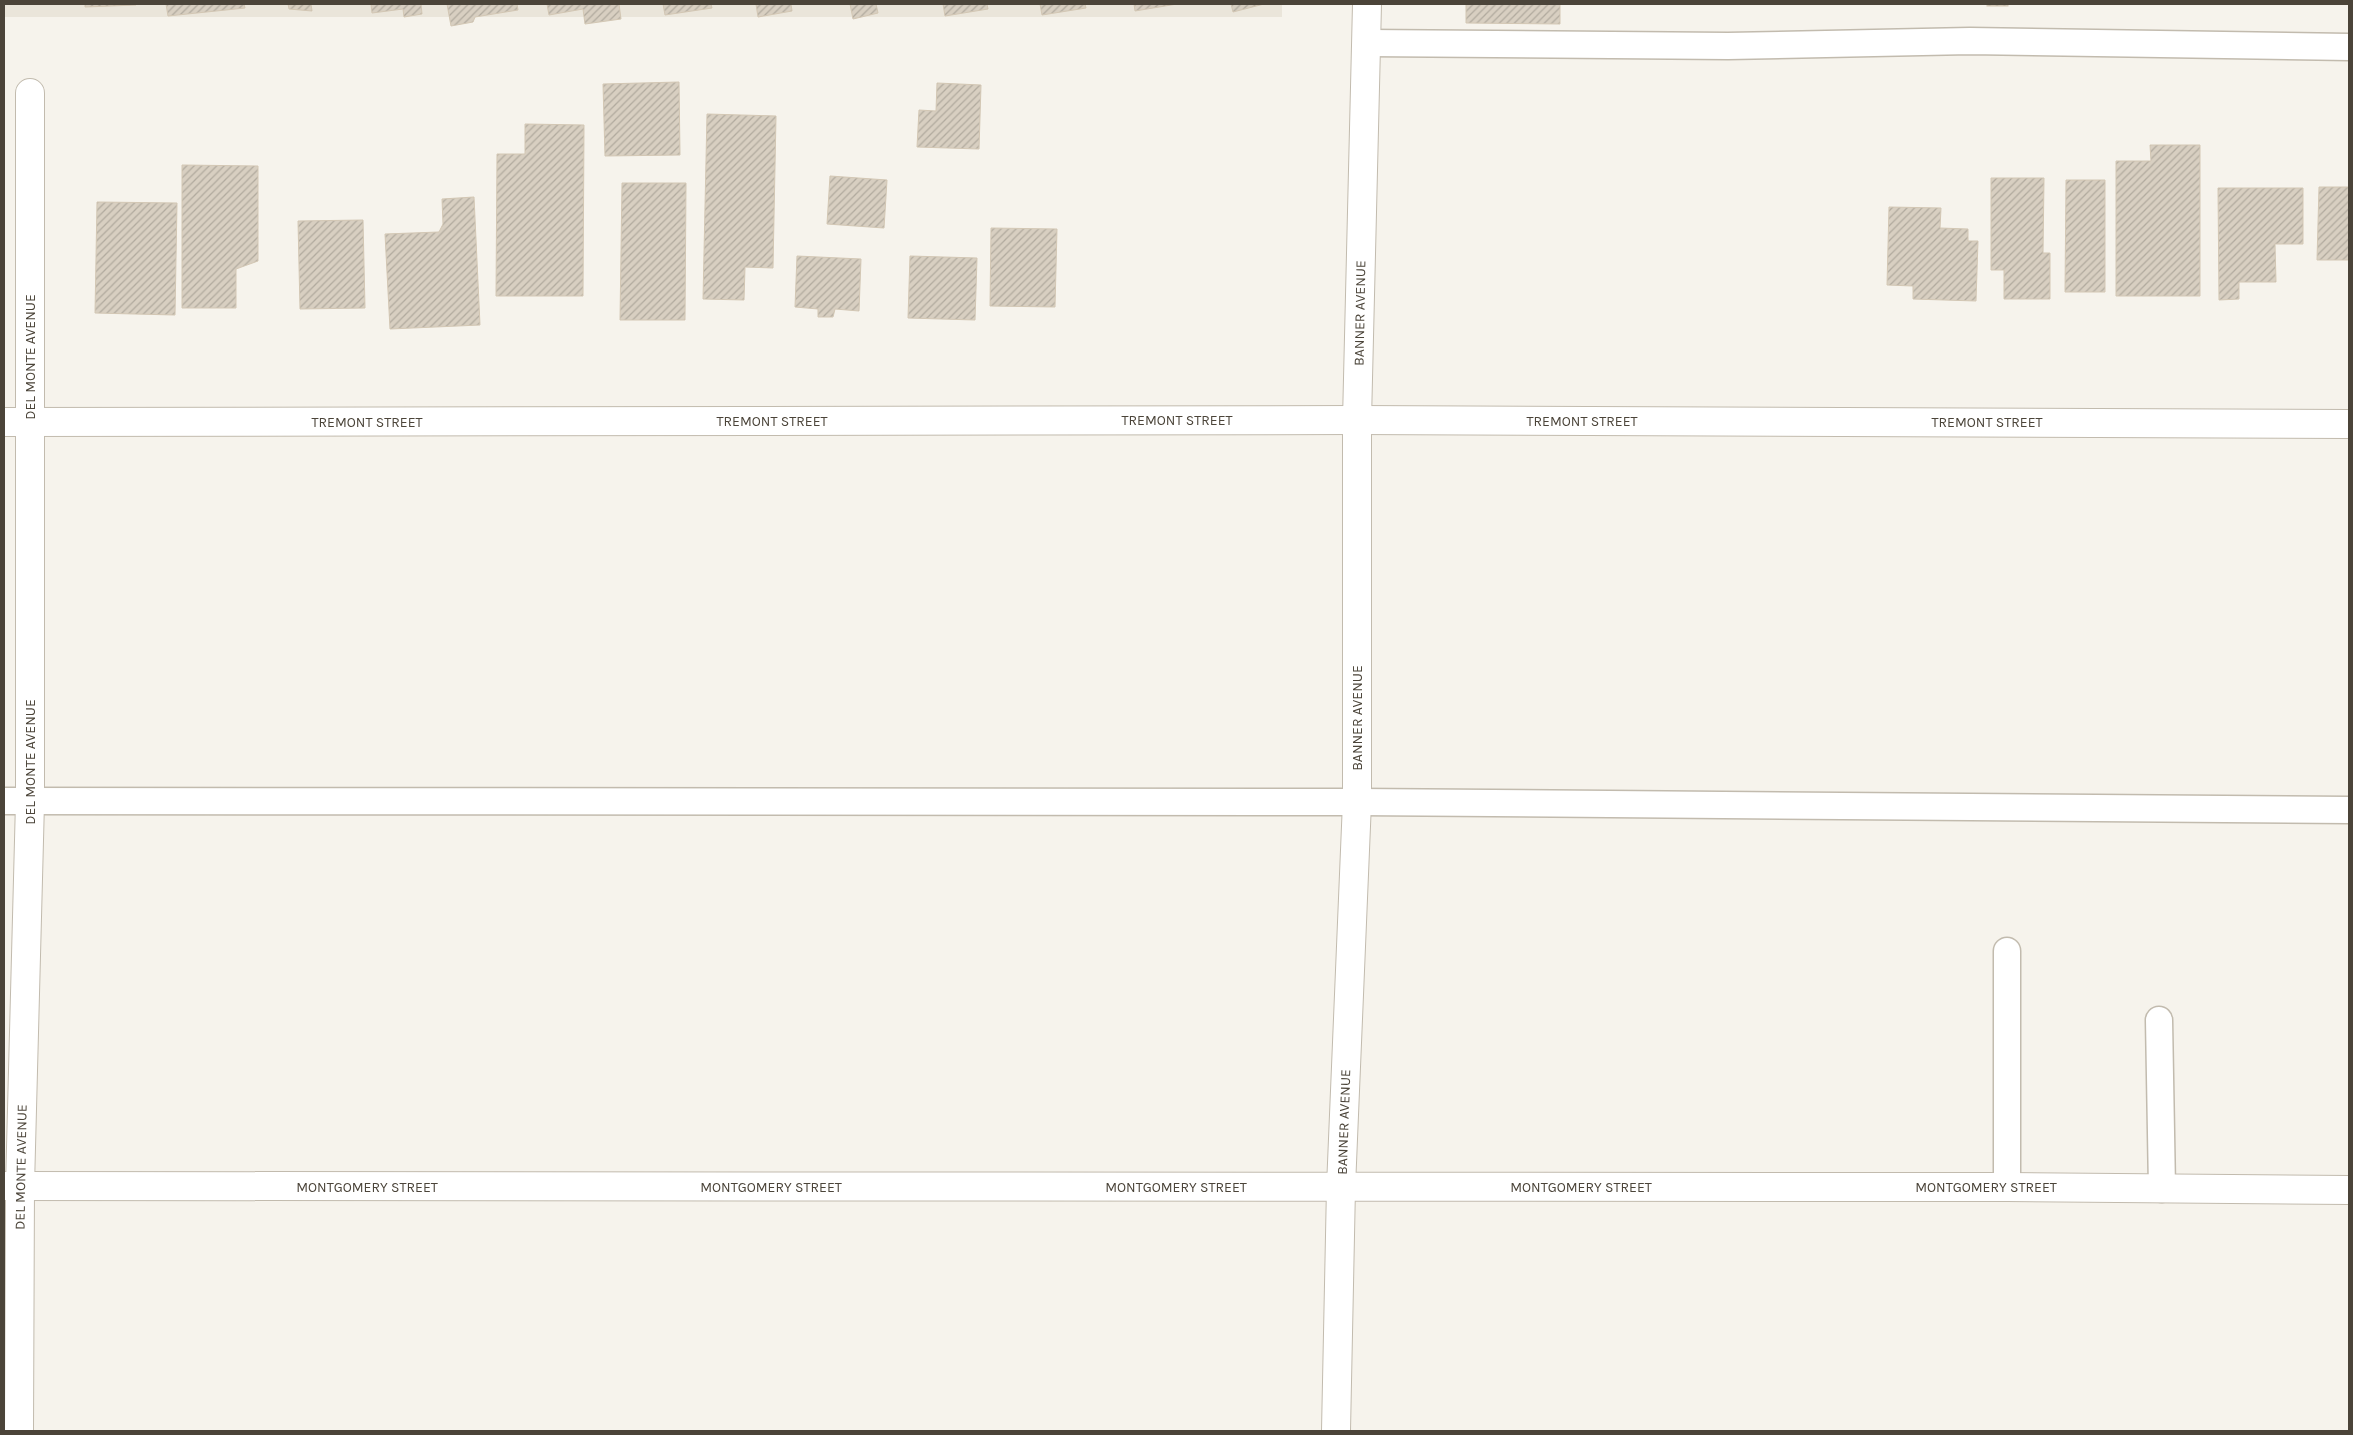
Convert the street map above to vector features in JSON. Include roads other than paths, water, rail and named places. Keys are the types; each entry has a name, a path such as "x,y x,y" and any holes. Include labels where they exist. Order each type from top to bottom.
{"street":[{"name":"BANNER AVENUE","path":"1336,1431 1341,1187 1357,802 1357,420 1367,4"},
{"name":"DEL MONTE AVENUE","path":"20,1431 12,1186 17,801 17,422 30,93"},
{"name":"TREMONT STREET","path":"17,422 1357,420 2349,424"},
{"name":"MONTGOMERY STREET","path":"12,1186 2007,1187 2349,1190"}],"lane":[{"path":"1367,43 1728,46 1970,41 2349,47"},
{"path":"17,801 1357,802 2349,810"},
{"path":"2007,951 2007,1187"},
{"path":"2159,1020 2162,1189"}]}
